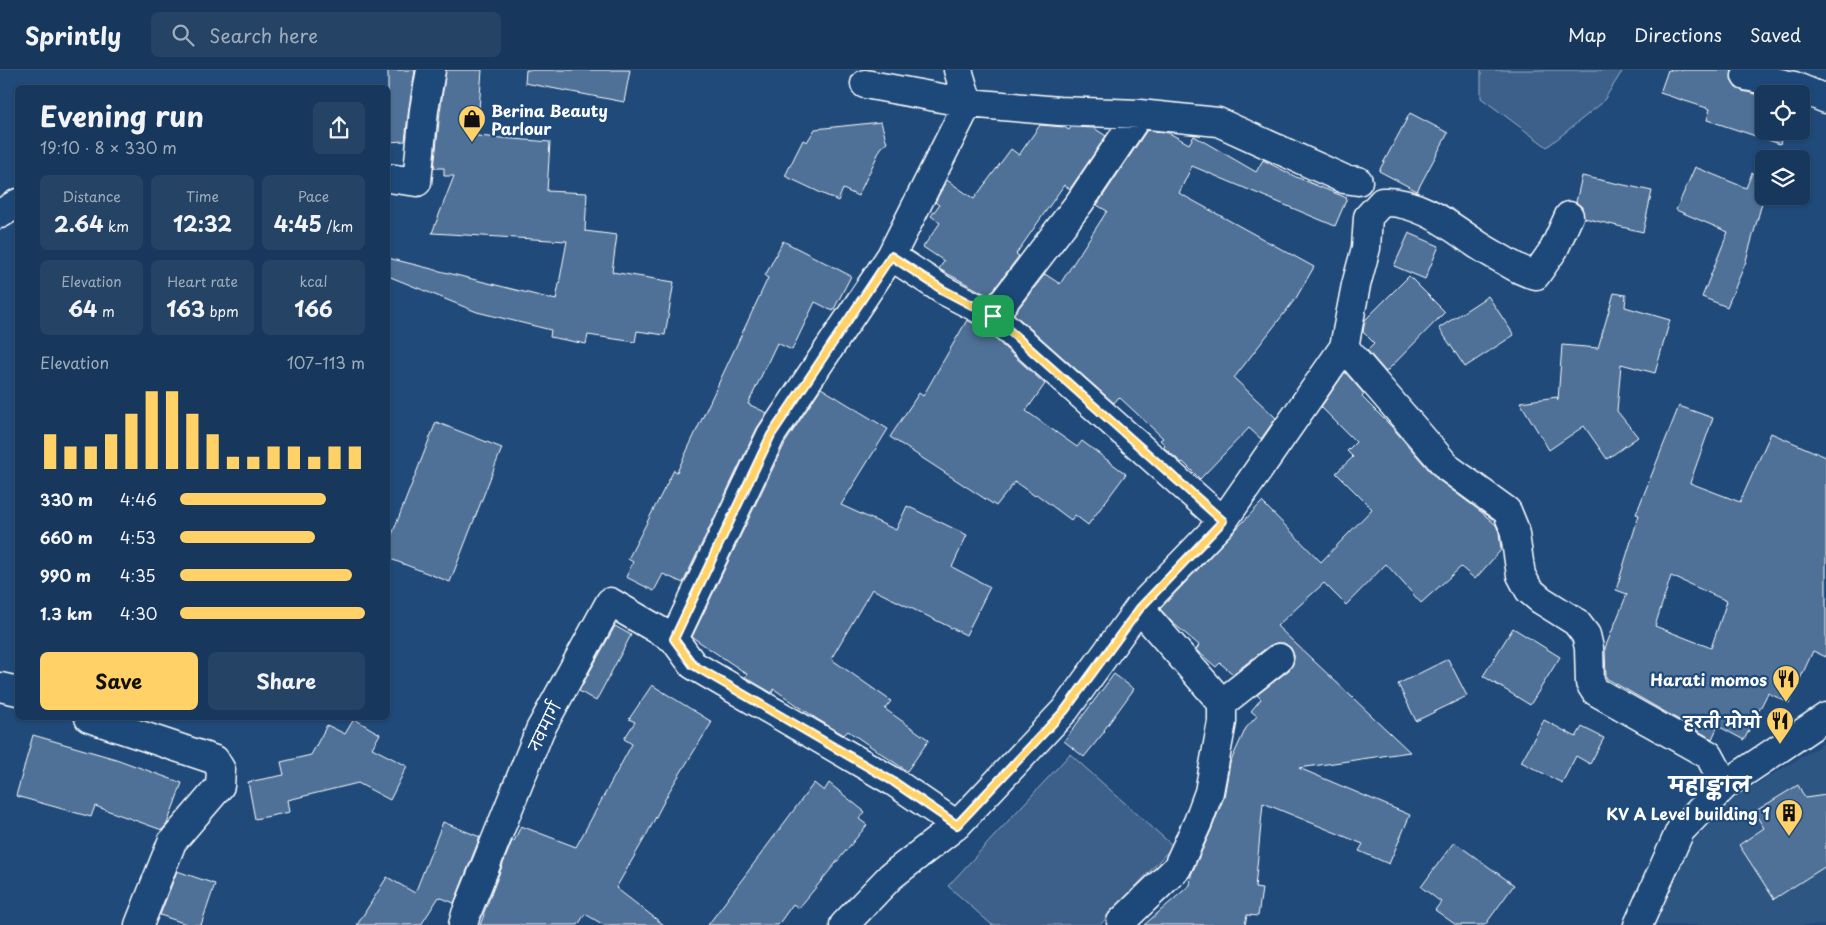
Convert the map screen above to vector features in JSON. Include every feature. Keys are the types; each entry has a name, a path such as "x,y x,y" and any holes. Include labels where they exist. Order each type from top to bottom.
{"street":[{"path":"392,178 417,182 424,110 431,70"},
{"path":"957,825 894,782 693,665 674,639 771,435 891,256 968,103 958,70"},
{"path":"1746,76 1794,86 1826,99"},
{"path":"864,84 968,103 1059,111 1138,114 1218,122 1344,179 1358,181"},
{"path":"993,316 1080,202 1138,114"},
{"path":"844,925 891,876 957,825 1065,710 1140,608 1223,521 1344,346 1356,285 1366,248 1368,217 1382,202 1392,201 1408,205 1442,220 1477,245 1521,270 1536,276 1554,249 1569,216"},
{"path":"0,214 15,205"},
{"path":"891,256 943,290 993,316 1223,521"},
{"path":"1344,346 1448,468 1506,511 1514,528 1520,575 1529,590 1541,600 1576,622 1586,636 1589,648 1590,683 1595,691 1709,755 1725,784"},
{"name":"नवमार्ग","path":"463,925 540,730 610,602 674,639"},
{"path":"1121,922 1177,868 1198,822 1209,792 1222,722 1222,703 1140,608"},
{"path":"1222,703 1279,658"},
{"path":"0,687 15,690"},
{"path":"1638,925 1680,831 1725,784 1826,717"},
{"path":"96,720 215,760 221,770 220,786 172,842 139,925"}],"shaded area":[{"path":"1481,70 1623,70 1602,103 1547,147 1481,98"},
{"path":"1826,742 1826,925 1650,925 1676,859 1737,796"},
{"path":"1070,754 1173,846 1100,925 992,925 948,886"}],"building":[{"path":"388,70 415,70 405,141 390,142 390,85 388,85"},
{"path":"446,70 482,70 477,136 550,142 547,191 587,193 585,231 617,235 612,272 674,282 665,335 637,331 635,342 588,335 586,344 550,337 551,330 477,312 390,277 390,258 556,300 567,241 432,233 454,176 444,176 444,168 434,168"},
{"path":"526,70 630,70 624,102 525,83"},
{"path":"1668,70 1732,70 1731,80 1736,88 1755,94 1755,136 1707,120 1710,109 1660,93"},
{"path":"1410,113 1448,133 1417,191 1379,171"},
{"path":"881,122 887,143 881,148 858,196 843,189 838,201 785,176 803,140 807,142 815,129"},
{"path":"1040,125 1064,127 1069,130 1071,127 1094,128 1106,136 1070,189 1064,185 1016,254 1019,256 989,296 939,269 944,261 923,247 940,223 931,216 939,205 935,202 947,180 974,199 1011,149 1019,155"},
{"path":"1147,130 1169,133 1189,144 1194,136 1256,172 1263,160 1296,177 1347,198 1335,226 1192,166 1179,193 1314,267 1296,298 1234,378 1276,418 1261,439 1249,428 1200,479 1183,462 1163,447 1165,445 1160,440 1163,438 1119,397 1114,403 1014,314 1045,274 1060,284 1107,211 1097,205"},
{"path":"1768,140 1781,140 1780,144"},
{"path":"1695,167 1746,188 1752,173 1755,174 1755,205 1761,205 1745,264 1727,307 1702,297 1728,232 1676,210"},
{"path":"1582,176 1652,191 1643,232 1584,218 1582,207 1576,202"},
{"path":"1409,233 1439,246 1425,279 1394,266"},
{"path":"783,241 851,276 833,311 815,302 792,350 777,343 748,404 767,413 757,428 683,583 663,574 654,591 626,577 633,562 628,559 674,470 677,472 768,278 765,276"},
{"path":"1409,276 1445,312 1386,372 1367,350 1374,343 1363,332 1365,320"},
{"path":"1614,293 1626,295 1625,307 1670,320 1655,373 1621,364 1617,411 1638,437 1607,459 1584,426 1549,450 1520,402 1557,397 1558,400 1562,345 1598,348"},
{"path":"1488,296 1514,335 1465,367 1439,328"},
{"path":"967,320 984,329 1045,384 1026,411 1077,447 1082,441 1126,474 1088,525 1075,515 1071,520 1036,494 1035,496 1015,482 996,506 890,437 919,393 923,396"},
{"path":"1345,372 1364,394 1362,397 1391,426 1436,478 1480,511 1496,525 1499,532 1501,550 1475,579 1461,567 1421,603 1386,564 1346,605 1324,583 1277,626 1410,752 1299,768 1410,815 1389,864 1359,851 1363,844 1263,803 1255,888 1262,889 1258,916 1247,915 1245,925 1144,925 1190,885 1191,875 1224,797 1230,763 1246,728 1257,716 1251,711 1261,699 1257,695 1289,670 1293,664 1294,656 1291,648 1284,643 1276,643 1269,646 1233,674 1220,663 1216,667 1196,650 1199,645 1160,609 1262,502 1321,562 1372,509 1336,473 1353,457 1347,451 1356,442 1321,407"},
{"path":"821,388 888,429 841,505 896,530 907,506 967,535 952,567 990,587 966,635 872,589 831,659 891,701 885,709 929,740 907,771 848,731 844,735 774,689 772,693 745,677 747,674 692,637 785,443"},
{"path":"1679,406 1713,418 1690,483 1740,502 1771,433 1826,457 1826,657 1813,651 1789,703 1768,693 1744,740 1718,726 1712,739 1606,678 1605,648 1627,594 1616,590 1639,515 1636,514","holes":["1671,576 1727,601 1711,648 1655,626"]},
{"path":"436,422 502,448 450,582 390,559 390,540"},
{"path":"615,626 631,635 596,701 579,691"},
{"path":"1513,628 1560,657 1530,705 1483,676"},
{"path":"1448,659 1467,696 1416,721 1398,684"},
{"path":"1114,674 1134,689 1105,731 1084,757 1064,741"},
{"path":"652,685 712,722 670,790 616,888 664,925 604,925 585,914 578,925 480,925 512,841 514,841 521,826 576,847 632,744 624,739 635,722 629,719"},
{"path":"353,720 356,720 380,734 372,748 407,766 390,800 358,783 288,800 290,812 255,819 248,782 284,775 281,762 311,755 327,725 345,734"},
{"path":"1544,720 1576,737 1582,727 1604,738 1590,764 1576,756 1562,783 1521,762"},
{"path":"33,735 116,759 182,783 167,824 162,830 95,806 91,817 16,796"},
{"path":"814,783 824,791 829,783 865,812 859,819 867,825 799,908 793,904 778,925 708,925"},
{"name":"KV A Level building 1","path":"1798,785 1805,798 1826,795 1826,866 1774,899 1739,845 1764,828 1754,812"},
{"path":"443,822 480,837 454,903 439,897 421,925 357,925 387,877 415,893"},
{"path":"1454,842 1514,885 1485,925 1456,925 1435,910 1441,902 1421,887"},
{"path":"177,871 215,884 201,925 189,925 160,915"}],"place":[{"name":"Berina Beauty Parlour","path":"472,143"},
{"name":"Harati momos","path":"1786,703"},
{"name":"हरती मोमो","path":"1780,745"},
{"name":"KV A Level building 1","path":"1789,837"}],"district":[{"name":"महाङ्काल","path":"1710,783"}],"route":[{"path":"891,256 943,290 993,316 1223,521 1140,608 1065,710 957,825 894,782 693,665 674,639 771,435 891,256"}]}
